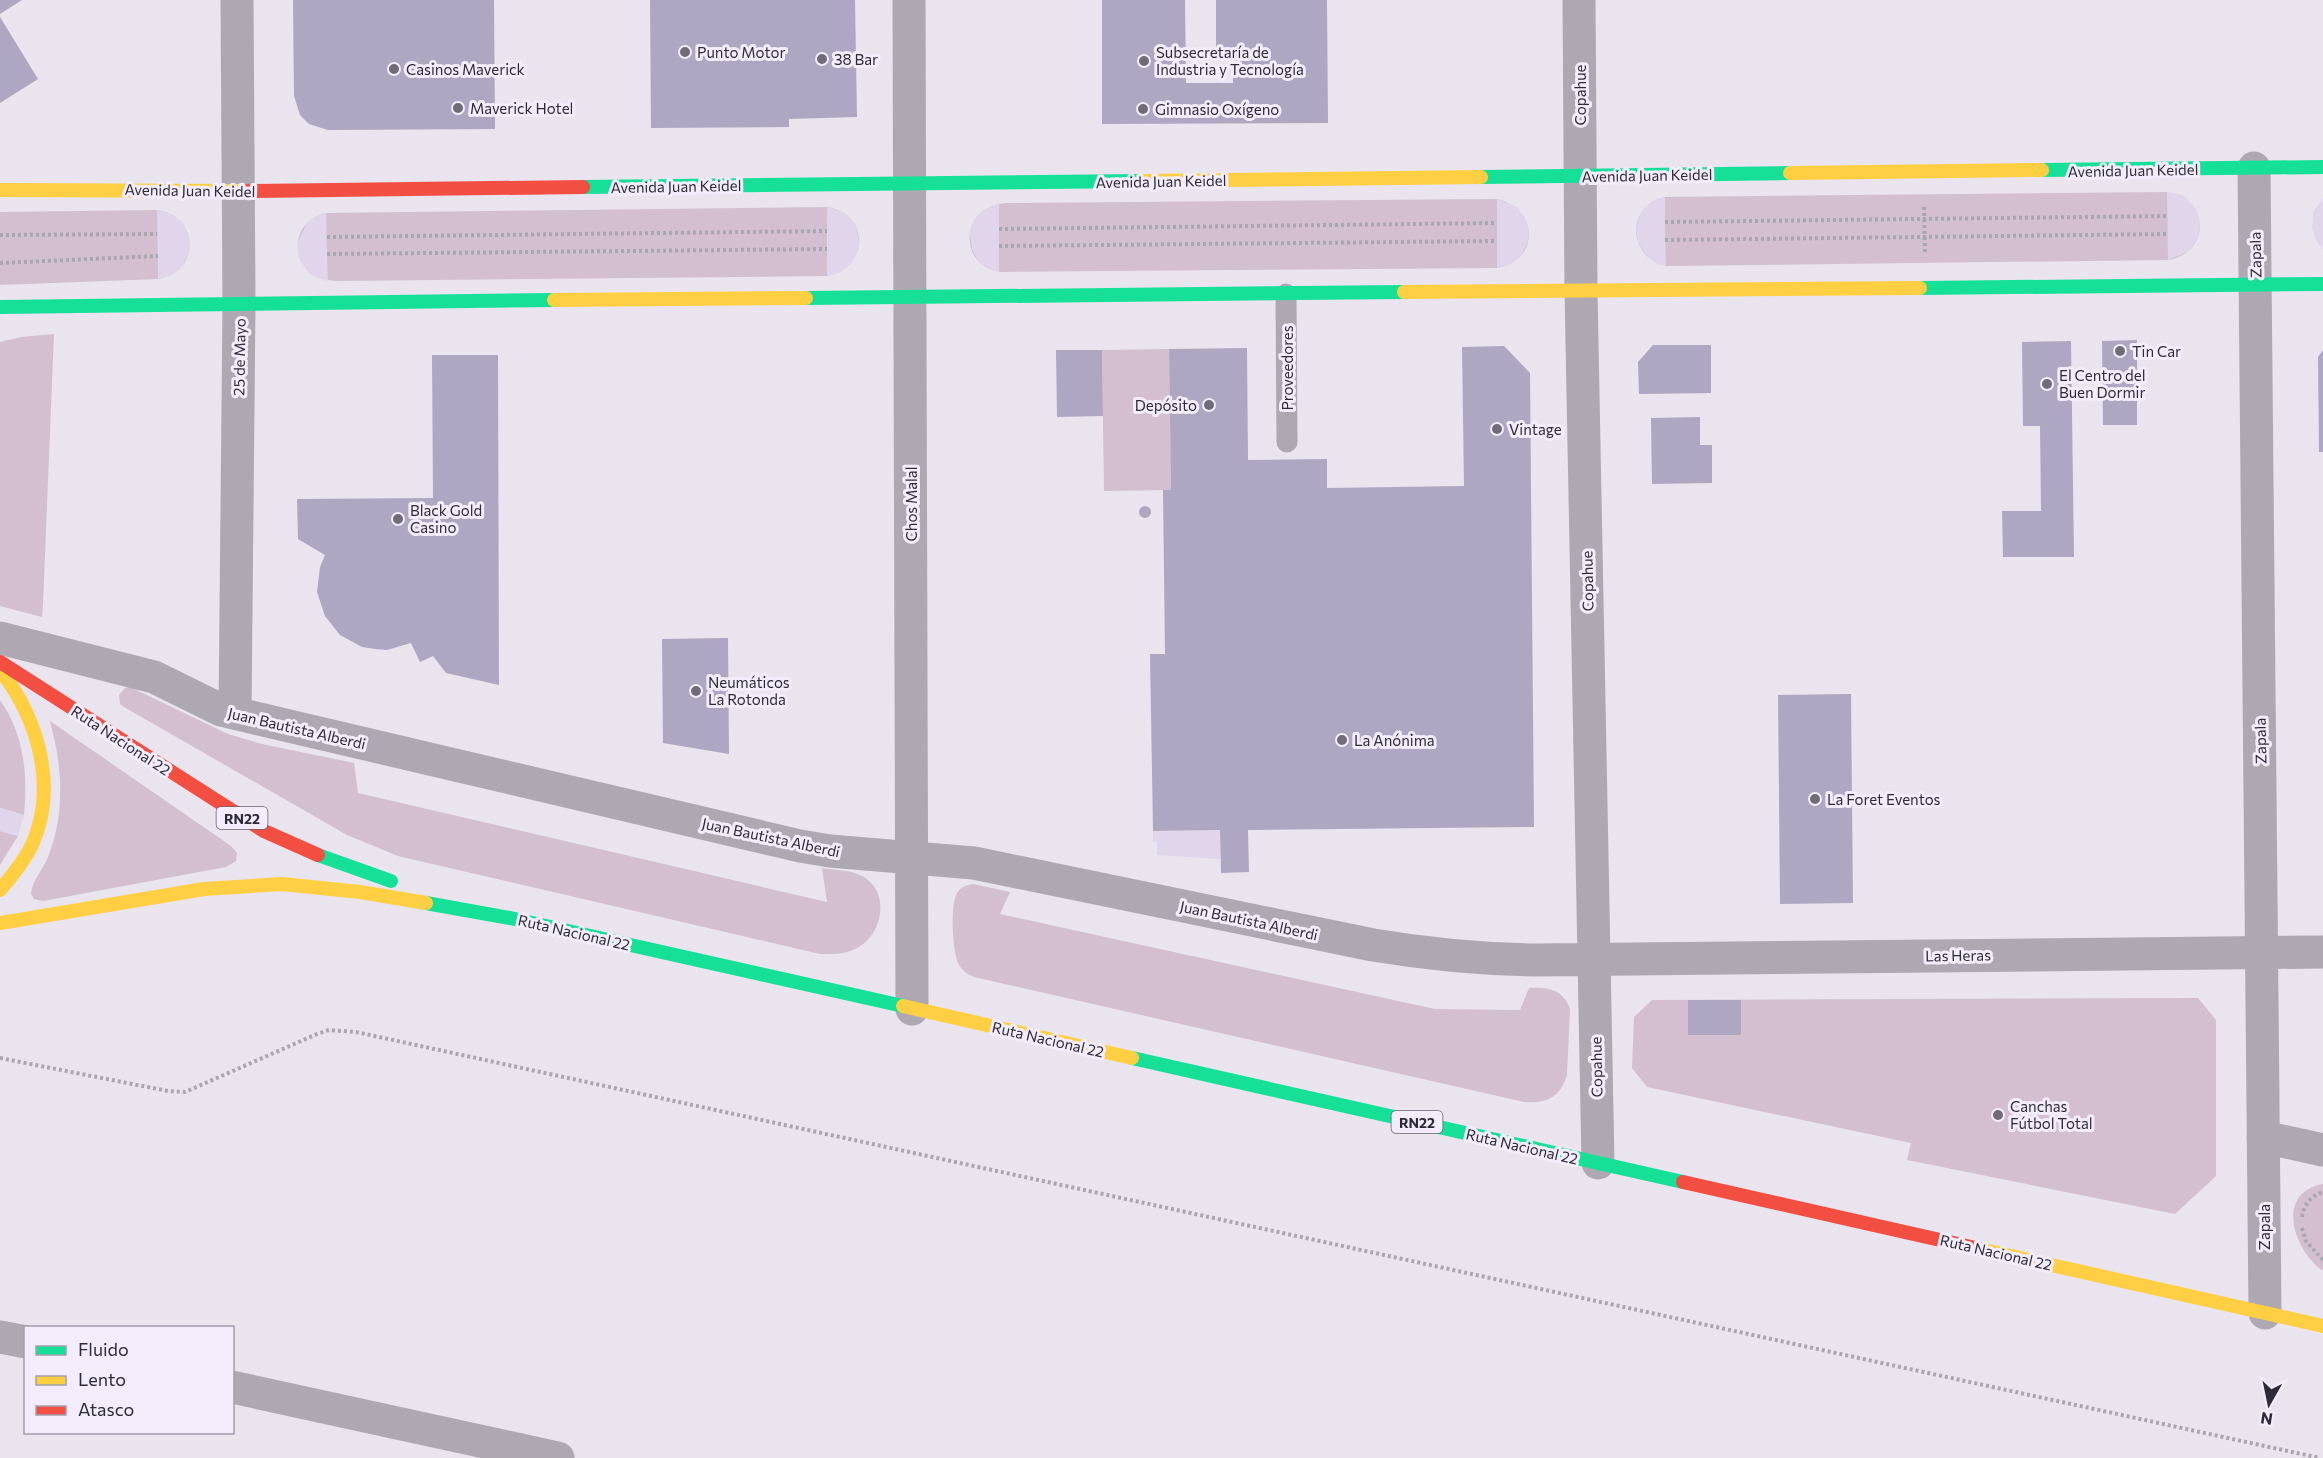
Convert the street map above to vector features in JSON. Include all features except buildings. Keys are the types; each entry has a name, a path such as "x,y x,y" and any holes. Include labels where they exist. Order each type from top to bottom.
{"main road":[{"name":"Avenida Juan Keidel","path":"0,190 239,191 2323,167"},
{"path":"7,177 43,189"},
{"path":"0,307 910,296 2323,284"},
{"name":"Ruta Nacional 22","path":"0,662 264,831 331,861 510,918"},
{"path":"0,670 25,703 36,730 43,784 35,836 25,858 0,890"},
{"name":"Ruta Nacional 22","path":"0,923 204,889 282,884 360,892 510,918 2323,1326"}],"street":[{"name":"25 de Mayo","path":"235,714 239,303 237,0"},
{"name":"Chos Malal","path":"909,0 912,1009"},
{"name":"Copahue","path":"1579,0 1581,291 1598,1163"},
{"name":"Zapala","path":"2254,168 2265,1313"},
{"name":"Juan Bautista Alberdi","path":"0,638 154,677 209,705 235,714 800,846 1003,868 1416,952 1498,959 1594,959"},
{"name":"Las Heras","path":"1594,959 2323,952"},
{"path":"2263,1137 2323,1150"},
{"path":"0,1337 24,1342"},
{"path":"234,1387 558,1458"}],"lane":[{"name":"Proveedores","path":"1286,294 1287,442"}],"path":[{"path":"1924,202 1926,263"},
{"path":"1665,222 2168,216"},
{"path":"999,229 1497,222"},
{"path":"327,237 827,231"},
{"path":"0,235 157,234"},
{"path":"1665,240 2168,234"},
{"path":"999,246 1497,241"},
{"path":"327,254 827,249"},
{"path":"0,263 158,256"},
{"path":"0,1058 168,1091 185,1092 317,1034 329,1030 356,1032 2320,1458"},
{"path":"2323,1192 2314,1196 2304,1207 2302,1223 2306,1241 2323,1260"}],"shaded area":[{"path":"2167,192 2181,196 2191,204 2198,214 2200,226 2198,237 2192,247 2182,255 2168,260 1666,266 1653,261 1644,252 1638,242 1636,232 1643,211 1652,202 1665,197"},
{"path":"2167,192 2182,195 2193,205 2200,226 2197,240 2188,252 2168,260"},
{"path":"1665,197 1666,266 1646,256 1638,242 1636,228 1641,213 1646,207"},
{"path":"2323,198 2323,249 2317,242 2312,228 2313,213"},
{"path":"1497,199 1511,204 1520,213 1527,223 1529,234 1527,245 1521,255 1511,263 1497,268 999,272 985,266 976,258 971,247 970,235 973,224 980,214 991,207 1006,203"},
{"path":"1497,199 1517,207 1526,219 1529,233 1522,254 1511,264 1497,268"},
{"path":"999,203 999,272 979,262 972,249 970,234 974,220 979,214"},
{"path":"827,207 851,219 857,230 859,241 857,252 851,262 841,271 827,276 335,281 320,278 309,271 301,261 298,250 298,239 303,228 312,219 326,213"},
{"path":"827,207 841,211 852,220 856,227 859,249 853,262 841,272 827,276"},
{"path":"157,210 171,215 188,233 190,244 188,255 182,266 172,274 158,279 0,285 0,212"},
{"path":"157,210 172,214 183,223 190,245 183,265 172,275 158,279"},
{"path":"326,213 328,281 313,276 307,271 299,258 297,243 307,223 312,218"},
{"path":"54,334 42,617 0,606 0,342 21,337"},
{"path":"1169,349 1171,490 1104,491 1102,350"},
{"path":"130,687 228,734 262,744 354,763 358,793 827,902 822,868 855,873 864,877 878,893 880,914 877,924 866,942 857,948 843,953 820,954 398,856 347,835 124,707 120,704 119,695 125,688"},
{"path":"0,700 14,727 22,755 25,785 24,815 0,808"},
{"path":"50,721 231,846 237,853 236,861 226,867 43,901 34,899 31,894 32,889 54,840 60,806 57,755"},
{"path":"0,808 24,815 18,836 0,831"},
{"path":"1220,830 1220,859 1157,855 1157,842 1153,841 1153,831"},
{"path":"0,831 18,836 0,865"},
{"path":"973,884 1010,892 1000,914 1435,1009 1520,1010 1529,988 1554,991 1563,997 1570,1009 1567,1075 1561,1089 1552,1098 1539,1102 1524,1102 974,977 959,965 953,929 953,908 957,893 960,889"},
{"name":"Canchas Fútbol Total","path":"2198,998 2216,1020 2216,1176 2175,1214 1907,1160 1911,1143 1647,1087 1632,1068 1634,1017 1652,1000"},
{"path":"2323,1184 2323,1271 2313,1262 2297,1237 2294,1210 2298,1199 2308,1190"}],"traffic: fast":[{"path":"2042,170 2323,167"},
{"path":"1481,177 1790,173"},
{"path":"583,187 1143,181"},
{"path":"1920,288 2323,284"},
{"path":"806,298 1404,292"},
{"path":"0,307 554,300"},
{"path":"318,855 391,881"},
{"path":"426,903 510,918 903,1006"},
{"path":"1132,1058 1683,1182"}],"traffic: slow":[{"path":"1790,173 2042,170"},
{"path":"1143,181 1481,177"},
{"path":"0,190 244,191"},
{"path":"1404,292 1920,288"},
{"path":"554,300 806,298"},
{"path":"0,890 18,868 32,845 40,823 43,800 40,754 34,732 25,710 1,671"},
{"path":"0,923 204,889 282,884 360,892 426,903"},
{"path":"903,1006 1132,1058"},
{"path":"1980,1249 2323,1326"}],"traffic: jam":[{"path":"244,191 583,187"},
{"path":"0,662 264,831 318,855"},
{"path":"1683,1182 1980,1249"}],"place":[{"name":"Punto Motor","path":"685,52"},
{"name":"38 Bar","path":"822,59"},
{"name":"Subsecretaría de Industria y Tecnología","path":"1144,61"},
{"name":"Casinos Maverick","path":"394,69"},
{"name":"Maverick Hotel","path":"458,108"},
{"name":"Gimnasio Oxígeno","path":"1143,109"},
{"name":"Tin Car","path":"2120,351"},
{"name":"El Centro del Buen Dormir","path":"2047,384"},
{"name":"Depósito","path":"1209,405"},
{"name":"Vintage","path":"1497,429"},
{"name":"Black Gold Casino","path":"398,519"},
{"name":"Neumáticos La Rotonda","path":"696,691"},
{"name":"La Anónima","path":"1342,740"},
{"name":"La Foret Eventos","path":"1815,799"},
{"name":"Canchas Fútbol Total","path":"1998,1115"}]}
